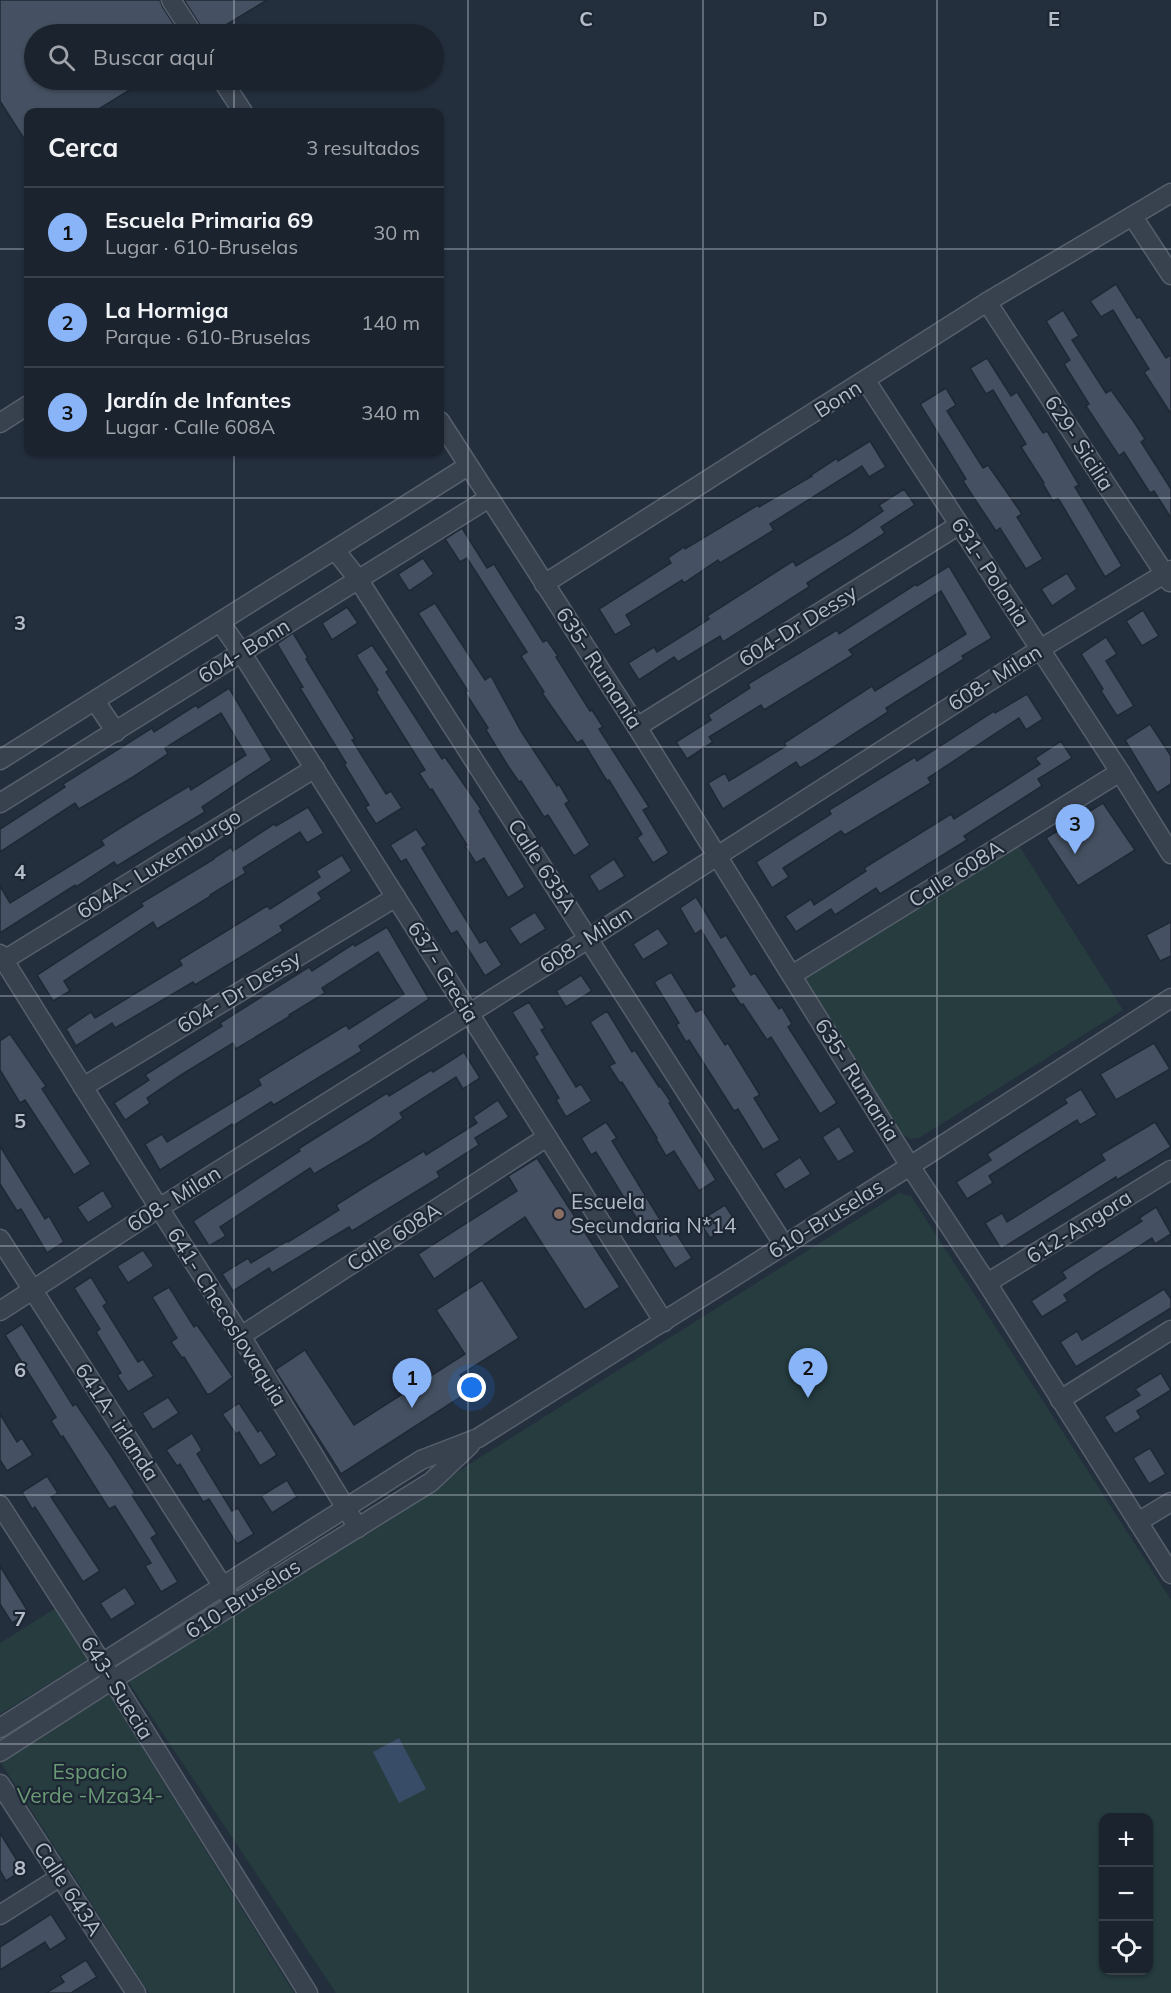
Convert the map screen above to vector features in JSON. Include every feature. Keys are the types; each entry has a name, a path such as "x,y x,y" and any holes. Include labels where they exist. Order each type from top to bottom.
{"street":[{"path":"171,0 187,24"},
{"path":"229,90 240,108"},
{"path":"1171,193 1133,217 1171,274"},
{"name":"Bonn","path":"544,584 987,302 1133,217"},
{"name":"629- Sicilia","path":"987,302 1169,576"},
{"name":"631- Polonia","path":"866,381 1171,854"},
{"path":"0,423 24,408"},
{"name":"635- Rumania","path":"444,427 717,855 910,1166 987,1283 1171,1574"},
{"name":"604- Bonn","path":"0,760 468,466"},
{"name":"604- Bonn","path":"0,803 489,498"},
{"name":"604-Dr Dessy","path":"636,727 959,525"},
{"name":"Calle 635A","path":"335,549 358,579 784,1245"},
{"name":"608- Milan","path":"0,1311 159,1208 588,939 1040,649 1169,576"},
{"name":"637- Grecia","path":"220,622 242,652 664,1322"},
{"path":"95,701 116,732"},
{"name":"604A- Luxemburgo","path":"2,957 315,768"},
{"name":"Calle 608A","path":"792,975 1120,772"},
{"name":"604- Dr Dessy","path":"83,1087 396,897"},
{"name":"641- Checoslovaquia","path":"2,957 241,1336 358,1528"},
{"name":"610-Bruselas","path":"0,1728 421,1460 478,1438 910,1166 1171,998"},
{"name":"Calle 608A","path":"241,1336 547,1137"},
{"name":"612-Angora","path":"987,1283 1171,1170"},
{"name":"641A- irlanda","path":"0,1239 235,1604"},
{"path":"1059,1400 1171,1330"},
{"name":"610-Bruselas","path":"0,1752 431,1482 478,1438"},
{"path":"1138,1522 1171,1502"},
{"name":"643- Suecia","path":"0,1505 309,1993"},
{"name":"Calle 643A","path":"0,1784 135,1993"},
{"path":"0,1915 60,1877"}],"green space":[{"path":"1018,844 1123,1010 919,1138 910,1139 901,1133 806,988 806,979 813,970"},
{"path":"899,1193 911,1196 1171,1600 1171,1993 336,1993 127,1680"},
{"path":"56,1608 89,1659 0,1714 0,1643"},
{"name":"Espacio Verde -Mza34-","path":"109,1694 294,1993 149,1993 1,1763"}],"water":[{"path":"399,1738 426,1789 399,1803 373,1752"}],"building":[{"path":"0,0 160,0 174,24 24,24 24,90 130,90 100,108 24,108 24,139 0,101"},
{"path":"184,0 267,0 227,24 199,24"},
{"path":"1116,284 1166,358 1171,355 1171,414 1144,372 1149,369 1113,310 1101,317 1090,301"},
{"path":"1063,310 1079,336 1072,340 1106,393 1111,390 1134,422 1145,439 1141,442 1171,489 1171,518 1154,491 1150,493 1124,452 1119,456 1086,406 1089,404 1064,364 1070,360 1046,321"},
{"path":"987,358 1011,396 1017,392 1043,433 1047,431 1079,485 1075,487 1122,566 1105,577 1058,498 1053,501 1021,447 1026,444 993,390 986,394 970,368"},
{"path":"946,388 956,405 947,411 983,468 988,465 1022,514 1017,517 1043,559 1026,569 1000,528 996,531 963,481 966,479 920,404"},
{"path":"870,441 886,467 869,477 862,466 770,524 774,530 720,563 718,560 684,583 682,580 626,615 632,625 615,635 599,609 671,563 668,558 684,547 685,549 758,505 759,507 812,476 837,458 838,461"},
{"path":"904,489 915,505 881,527 885,533 807,583 809,587 723,642 720,636 678,662 674,657 639,680 628,663 654,647 657,652 709,619 707,616 793,561 796,566 849,534 883,511 879,505"},
{"path":"462,528 487,568 494,564 543,642 547,640 558,656 556,657 590,711 592,710 603,727 599,729 649,807 643,810 669,853 653,863 637,838 642,834 609,780 607,781 582,740 577,743 542,693 544,692 521,656 527,652 467,558 460,562 445,539"},
{"path":"423,558 434,574 409,591 398,574"},
{"path":"949,566 992,638 962,656 964,659 886,708 888,712 817,758 800,768 796,762 723,809 708,783 725,773 729,781 786,746 784,743 872,686 875,691 966,634 941,591 849,650 853,655 764,710 761,705 709,737 713,742 687,759 676,742 711,720 708,715 750,688 748,684 837,630 839,634 916,584 917,586"},
{"path":"1067,573 1077,589 1052,606 1041,589"},
{"path":"435,603 485,680 491,676 521,731 569,801 565,804 590,845 574,856 548,815 544,817 521,781 519,782 508,766 465,692 468,691 418,613"},
{"path":"347,607 358,623 332,640 322,623"},
{"path":"1143,610 1159,636 1142,646 1126,621"},
{"path":"293,633 308,658 306,659 355,739 352,740 386,794 391,791 402,808 376,824 365,807 369,805 344,764 346,763 300,688 303,687 277,644"},
{"path":"1106,637 1117,654 1106,661 1134,706 1117,716 1081,654"},
{"path":"372,645 389,670 386,672 442,759 445,757 481,809 479,811 525,887 508,898 484,858 476,863 432,789 430,790 419,773 425,770 376,692 378,690 356,655"},
{"path":"229,688 272,760 202,807 205,812 117,866 114,862 76,887 75,885 0,933 0,886 10,903 104,845 101,840 136,818 189,786 191,790 246,755 221,713 165,748 168,754 133,777 79,809 75,803 0,852 0,829 65,787 63,784 152,728 154,732 196,705 198,708"},
{"path":"1027,694 1043,719 1026,730 1019,718 928,778 931,783 845,835 841,831 783,868 789,877 772,888 756,862 831,814 829,810 915,757 917,761 994,711 995,713"},
{"path":"1150,724 1171,756 1171,784 1157,793 1125,740"},
{"path":"1061,741 1072,758 1038,779 1042,786 964,836 967,840 880,894 876,888 835,915 831,909 796,932 785,916 811,899 814,905 866,871 864,868 951,814 954,819 1040,764 1035,758"},
{"path":"1103,803 1135,850 1078,886 1046,838"},
{"path":"308,807 324,833 307,843 300,832 243,868 246,873 211,896 157,929 153,922 64,981 70,991 53,1001 37,975 143,906 141,903 231,847 233,851 274,824 276,826"},
{"path":"416,829 427,845 422,848 480,943 486,940 502,965 485,976 457,931 451,934 406,859 401,862 390,845"},
{"path":"342,855 352,871 318,893 322,899 280,926 283,931 195,985 193,982 115,1028 112,1023 76,1046 66,1029 91,1012 95,1018 182,965 179,960 267,906 270,909 320,877 316,871"},
{"path":"614,859 625,876 599,892 589,876"},
{"path":"696,897 721,938 726,935 751,975 755,973 779,1009 782,1007 792,1024 788,1027 837,1103 820,1114 771,1037 767,1040 730,989 735,986 701,930 695,934 680,908"},
{"path":"535,912 546,929 520,945 509,928"},
{"path":"1171,922 1171,956 1160,961 1146,935"},
{"path":"387,927 429,999 359,1046 362,1051 274,1105 271,1102 233,1126 232,1124 160,1170 145,1144 162,1134 167,1142 261,1085 258,1079 346,1025 349,1029 404,994 378,952 322,988 325,993 290,1016 236,1049 233,1043 181,1075 147,1098 150,1103 125,1120 114,1103 149,1080 145,1075 222,1026 220,1023 309,967 312,971 353,944 355,946"},
{"path":"658,928 669,944 643,960 633,944"},
{"path":"671,972 696,1012 702,1009 725,1045 728,1043 760,1095 754,1098 780,1140 763,1150 738,1109 734,1111 689,1040 686,1042 676,1025 679,1023 654,982"},
{"path":"581,975 592,991 566,1007 556,991"},
{"path":"529,1002 545,1028 541,1030 576,1087 581,1084 592,1101 566,1117 556,1100 559,1098 534,1057 538,1054 512,1012"},
{"path":"607,1011 632,1052 635,1050 671,1102 669,1103 716,1180 699,1191 674,1151 666,1156 622,1082 620,1083 609,1066 615,1063 590,1022"},
{"path":"10,1034 46,1086 42,1089 91,1164 74,1175 25,1100 20,1103 0,1070 0,1041"},
{"path":"1154,1043 1170,1069 1116,1100 1100,1074"},
{"path":"464,1052 480,1078 463,1089 456,1077 400,1113 403,1118 368,1142 314,1174 310,1168 220,1227 226,1236 209,1246 193,1221 300,1151 298,1149 387,1093 389,1096"},
{"path":"1081,1089 1097,1115 1080,1125 1077,1120 1023,1154 989,1176 993,1183 967,1199 956,1182 991,1160 987,1154 1067,1103 1064,1099"},
{"path":"498,1100 509,1117 475,1138 479,1145 437,1172 440,1177 352,1231 349,1227 272,1273 269,1268 233,1291 222,1274 248,1258 251,1263 288,1242 339,1210 336,1205 424,1151 426,1155 477,1123 473,1117"},
{"path":"606,1122 617,1138 612,1141 670,1236 676,1233 692,1258 675,1269 647,1224 642,1227 596,1152 591,1155 581,1138"},
{"path":"1155,1122 1171,1147 1117,1180 1116,1177 1001,1249 985,1223 1002,1213 1007,1222 1105,1160 1101,1154"},
{"path":"839,1126 855,1152 838,1162 822,1137"},
{"path":"0,1146 45,1219 49,1216 64,1242 47,1253 21,1209 17,1211 0,1184"},
{"path":"800,1157 811,1174 785,1190 775,1174"},
{"path":"537,1158 620,1287 585,1310 525,1217 434,1279 418,1254 517,1191 508,1176"},
{"path":"103,1190 113,1207 88,1223 77,1207"},
{"path":"725,1205 736,1222 710,1238 699,1221"},
{"path":"1156,1207 1171,1234 1155,1244 1152,1238 1098,1272 1064,1295 1068,1301 1042,1317 1031,1301 1066,1278 1062,1272 1142,1221 1139,1218"},
{"path":"143,1250 154,1266 128,1283 117,1266"},
{"path":"91,1277 107,1303 103,1306 138,1362 143,1359 154,1376 128,1392 117,1375 121,1373 96,1332 100,1329 74,1288"},
{"path":"482,1280 519,1338 460,1375 470,1391 341,1474 275,1370 305,1350 354,1425 465,1354 436,1310"},
{"path":"169,1287 194,1327 197,1325 233,1377 210,1394 207,1394 184,1357 182,1358 171,1342 177,1338 152,1297"},
{"path":"1164,1289 1171,1299 1171,1308 1076,1367 1060,1342 1077,1331 1082,1340"},
{"path":"22,1324 73,1406 76,1404 112,1457 135,1493 132,1495 157,1534 151,1538 178,1582 161,1592 145,1566 151,1563 115,1506 109,1509 63,1436 61,1437 51,1421 56,1417 5,1335"},
{"path":"1161,1373 1171,1390 1137,1411 1141,1418 1115,1434 1104,1417 1140,1395 1135,1389"},
{"path":"168,1397 179,1413 153,1430 142,1413"},
{"path":"239,1403 258,1432 261,1430 277,1455 260,1466 239,1432 236,1434 222,1414"},
{"path":"0,1414 17,1442 22,1438 33,1455 7,1471 0,1460"},
{"path":"192,1433 202,1450 197,1454 232,1511 238,1508 254,1534 237,1544 209,1499 203,1502 180,1464 177,1466 166,1450"},
{"path":"1150,1448 1166,1474 1149,1484 1133,1458"},
{"path":"47,1476 58,1493 51,1497 100,1571 83,1582 35,1507 32,1509 22,1492"},
{"path":"287,1480 297,1497 272,1513 261,1496"},
{"path":"0,1566 29,1613 12,1623 0,1604"},
{"path":"125,1587 136,1604 111,1620 100,1603"},
{"path":"0,1833 23,1870 6,1881 0,1870"},
{"path":"51,1914 67,1939 50,1950 45,1942 0,1970 0,1947"},
{"path":"86,1960 97,1977 71,1993 46,1993 64,1982 60,1976"}],"place":[{"name":"Jardín de Infantes","path":"1075,854"},
{"name":"Escuela Secundaria N*14","path":"559,1214"},
{"name":"La Hormiga","path":"808,1398"},
{"name":"Escuela Primaria 69","path":"412,1408"}]}
